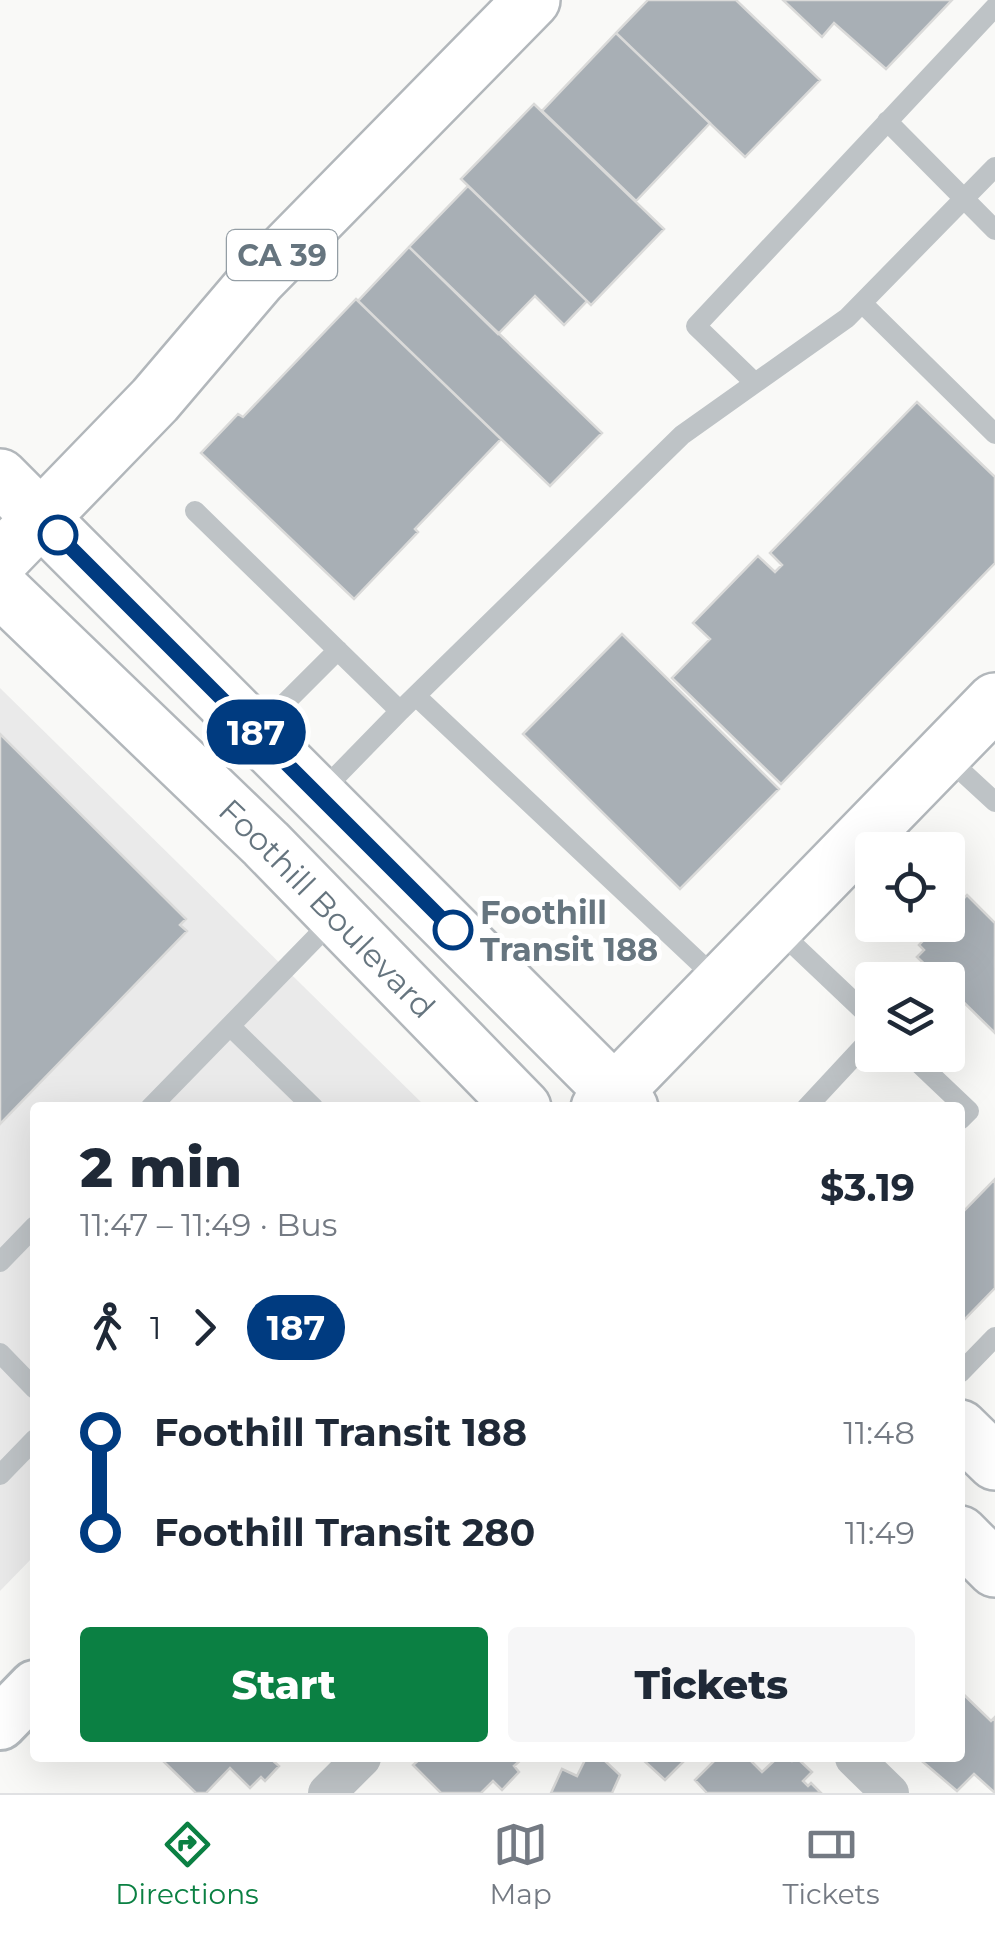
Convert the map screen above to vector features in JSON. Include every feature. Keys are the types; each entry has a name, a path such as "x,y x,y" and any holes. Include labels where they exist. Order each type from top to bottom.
{"main road":[{"name":"CA 39","path":"0,560 154,400 258,280 532,0"},
{"path":"0,477 319,794 614,1102 722,983 995,701"},
{"name":"Foothill Boulevard","path":"0,588 266,844 517,1102"},
{"path":"965,1433 995,1462"},
{"path":"965,1539 995,1569"},
{"path":"0,1723 30,1692"}],"street":[{"path":"327,1793 358,1762"},
{"path":"858,1762 890,1793"}],"lane":[{"path":"755,383 696,326 995,7"},
{"path":"887,122 995,230"},
{"path":"319,794 682,435 847,318 995,166"},
{"path":"862,303 995,434"},
{"path":"195,511 338,650 408,703 722,983"},
{"path":"256,732 338,650"},
{"path":"943,754 995,802"},
{"path":"156,1102 336,917"},
{"path":"776,928 855,1004"},
{"path":"230,1026 308,1102"},
{"path":"812,1102 855,1055"},
{"path":"928,1072 960,1102"},
{"path":"0,1262 30,1231"},
{"path":"965,1368 995,1338"},
{"path":"0,1353 30,1384"},
{"path":"0,1475 30,1443"}],"shaded area":[{"path":"0,688 421,1102 30,1102 30,1560 0,1591"}],"building":[{"path":"648,0 736,0 820,80 745,157 616,33"},
{"path":"783,0 952,0 886,69 834,23 822,37"},
{"path":"616,33 710,123 636,201 542,111"},
{"path":"534,104 664,229 591,305 461,179"},
{"path":"468,186 587,301 564,325 535,296 498,334 409,247"},
{"path":"409,247 602,433 550,486 358,301"},
{"path":"356,299 501,439 354,599 201,453 238,414 243,417"},
{"path":"917,402 995,477 995,563 781,784 672,678 710,639 693,623 758,556 775,572 782,565 770,553"},
{"path":"622,634 779,789 680,889 523,734"},
{"path":"0,734 186,919 180,925 187,931 0,1124"},
{"path":"965,897 995,923 995,1033 965,1004 965,962 922,962 917,957 924,950 919,945 922,942 965,942"},
{"path":"995,1179 995,1288 965,1319 965,1210"},
{"path":"965,1696 991,1721 995,1717 995,1793 974,1774 957,1791 923,1762 965,1762"},
{"path":"164,1762 274,1762 279,1766 265,1781 261,1777 250,1788 230,1768 206,1793 196,1793"},
{"path":"518,1762 514,1766 519,1772 502,1790 493,1781 481,1793 441,1793 413,1765"},
{"path":"584,1762 606,1762 620,1775 612,1793 551,1793 562,1769 577,1776"},
{"path":"645,1762 683,1762 665,1780"},
{"path":"713,1762 752,1762 762,1772 773,1762 801,1762 812,1772 803,1781 821,1793 707,1793 695,1780"}],"bus line":[{"name":"187","path":"58,535 453,930"}],"place":[{"name":"Foothill Transit 188","path":"453,930"}]}
